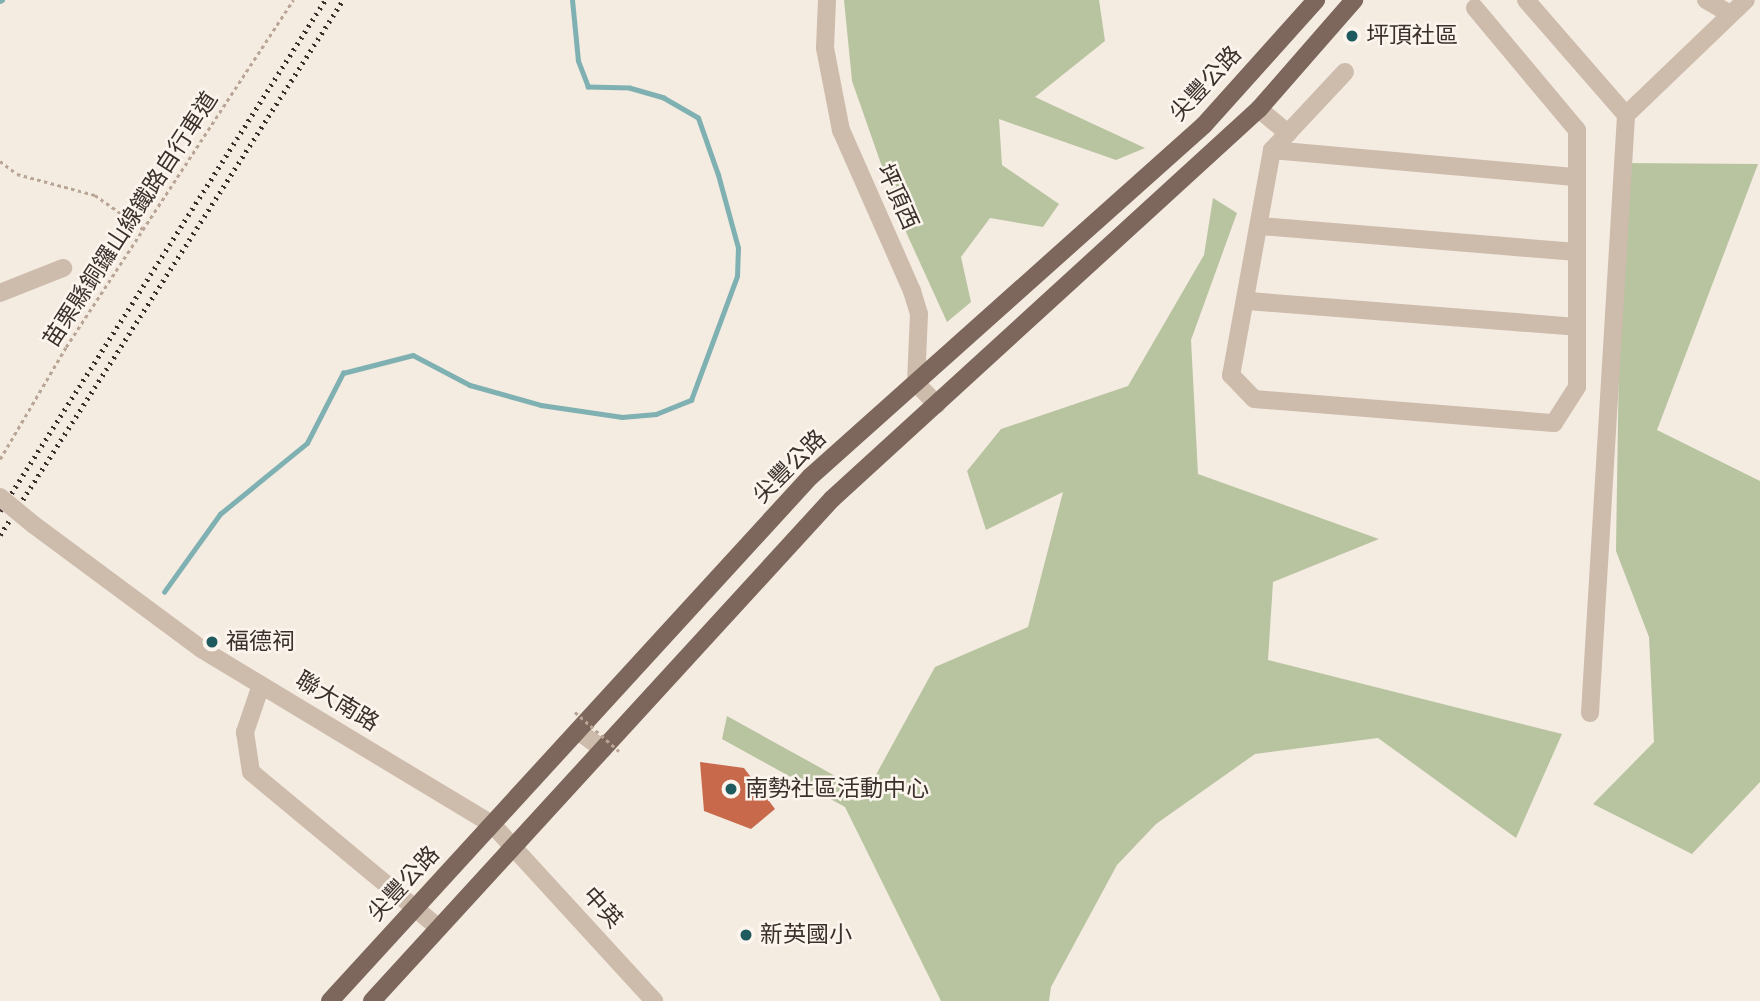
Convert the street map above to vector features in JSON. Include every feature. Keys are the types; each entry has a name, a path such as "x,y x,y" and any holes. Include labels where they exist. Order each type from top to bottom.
{"main road":[{"name":"尖豐公路","path":"330,1001 810,477 1204,125 1316,0"},
{"path":"372,1001 513,847 611,750 832,499 1259,109 1354,0"}],"street":[{"name":"坪頂西","path":"827,0 825,48 841,130 919,314 916,383"},
{"path":"1526,0 1626,115"},
{"path":"1706,0 1727,12"},
{"path":"1590,713 1626,115 1727,12 1746,0"},
{"path":"1345,72 1272,150 1248,301 1231,375 1254,399 1555,423 1577,387 1577,130 1475,8"},
{"path":"1259,109 1288,133"},
{"path":"1272,150 1577,177"},
{"path":"1260,226 1577,252"},
{"path":"0,293 63,268"},
{"path":"1248,301 1577,327"},
{"path":"916,383 937,405"},
{"name":"聯大南路","path":"0,497 203,650 492,824 513,847"},
{"path":"261,685 245,733 251,772 439,928"},
{"path":"578,731 611,750"},
{"name":"中英","path":"513,847 654,1001"}],"path":[{"name":"苗栗縣銅鑼山線鐵路自行車道","path":"0,459 143,229 293,0"},
{"path":"0,161 17,174 95,195 143,229"},
{"path":"575,712 611,750"}],"green space":[{"path":"844,0 1099,0 1105,41 1035,97 1145,148 1116,160 999,119 1002,165 1059,204 1043,227 990,218 961,257 971,302 947,322 901,221 852,81"},
{"path":"1622,163 1758,164 1657,430 1760,481 1760,782 1692,854 1593,804 1654,742 1649,637 1616,551"},
{"path":"1213,198 1237,213 1191,340 1198,474 1379,539 1273,582 1268,660 1562,734 1516,838 1378,738 1255,754 1156,824 1117,865 1051,987 1049,1001 941,1001 845,807 722,739 727,716 866,793 935,667 1028,627 1063,492 986,530 967,471 1001,429 1128,386 1204,255"}],"building":[{"name":"南勢社區活動中心","path":"700,762 744,768 775,809 751,829 704,811"}],"waterway":[{"path":"164,592 220,514 307,443 343,373 413,355 470,385 541,405 622,417 656,414 691,400 737,276 738,248 718,175 698,118 664,98 630,88 588,87 578,61 572,0"}],"railway":[{"path":"0,511 325,0"},
{"path":"0,535 343,0"}],"place":[{"name":"坪頂社區","path":"1352,36"},
{"name":"福德祠","path":"212,642"},
{"name":"南勢社區活動中心","path":"731,789"},
{"name":"新英國小","path":"746,935"}]}
